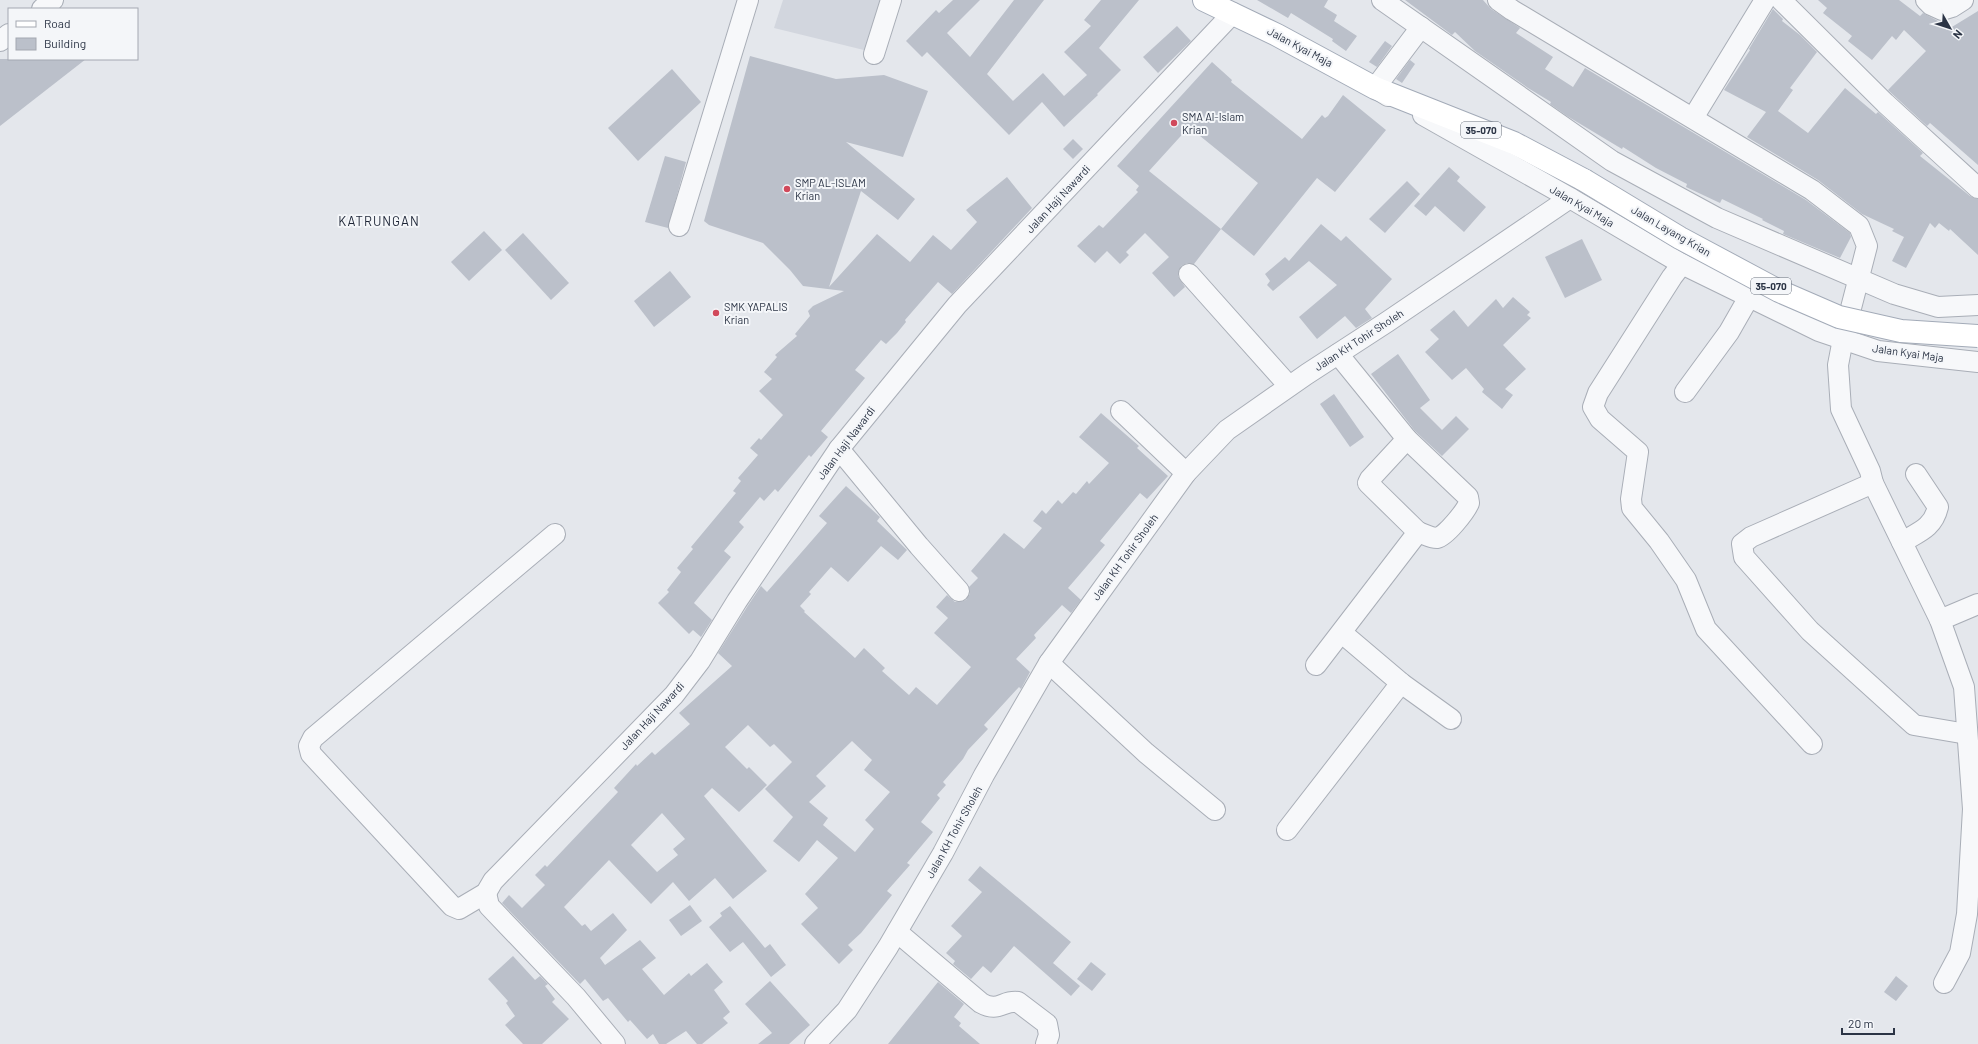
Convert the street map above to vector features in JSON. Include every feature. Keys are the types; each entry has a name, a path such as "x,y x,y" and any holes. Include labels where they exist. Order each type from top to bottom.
{"main road":[{"name":"Jalan Kyai Maja","path":"1204,0 1377,84"},
{"name":"Jalan Layang Krian","path":"1377,84 1514,143 1584,180 1706,252 1779,291 1839,317 1901,331 1978,336"}],"street":[{"path":"43,8 53,0"},
{"path":"679,226 748,0"},
{"path":"874,54 891,0"},
{"path":"1382,0 1417,31 1612,161 1717,218 1894,294 1938,307 1978,305"},
{"path":"1498,0 1512,10 1812,190 1859,226 1867,246 1838,365 1841,409 1870,471 1873,483 1940,620 1964,687 1973,809 1967,914 1960,953 1944,983"},
{"path":"1692,118 1765,0"},
{"path":"1781,0 1885,103 1978,188"},
{"path":"1926,0 1942,10 1952,7 1963,0"},
{"name":"Jalan Haji Nawardi","path":"486,893 493,881 674,695 700,661 737,601 839,449 958,305 1233,13"},
{"path":"1377,84 1417,31"},
{"path":"0,41 8,35"},
{"name":"Jalan Kyai Maja","path":"1377,84 1682,264 1819,331 1845,332 1878,351 1978,362"},
{"name":"Jalan KH Tohir Sholeh","path":"815,1044 847,1010 897,932 1049,663 1186,473 1227,430 1289,386 1570,198"},
{"path":"1682,264 1672,277 1598,393 1593,407 1600,419 1638,452 1631,499 1632,508 1659,541 1682,575 1706,629 1812,744"},
{"path":"1188,274 1289,386"},
{"path":"1685,392 1729,332 1749,297"},
{"path":"1338,354 1407,440 1468,497 1469,503 1466,510 1443,536 1436,538 1418,532 1368,483 1370,479 1407,440"},
{"path":"1121,412 1186,473"},
{"path":"839,449 919,546 959,591"},
{"path":"1902,542 1930,526 1936,518 1938,507 1916,474"},
{"path":"1873,483 1751,537 1742,544 1744,557 1810,632 1914,725 1967,734"},
{"path":"1316,665 1418,532"},
{"path":"555,534 313,738 309,746 311,754 452,906 459,909 486,893 489,906 576,997 616,1044"},
{"path":"1940,620 1978,604"},
{"path":"1342,633 1401,683 1451,719"},
{"path":"1049,663 1134,742 1215,810"},
{"path":"1287,830 1401,683"},
{"path":"897,932 981,1003 988,1007 997,1008 1012,1001 1018,1002 1047,1024 1049,1035 1046,1044"}],"shaded area":[{"path":"783,0 884,0 868,51 774,28"}],"building":[{"path":"953,0 980,0 947,33 970,57 1014,0 1044,0 987,74 1013,101 1043,73 1064,96 1087,75 1064,52 1091,26 1084,20 1101,0 1139,0 1099,48 1121,70 1097,94 1098,95 1064,127 1042,102 1009,135 927,52 922,57 906,41 936,10 939,13"},
{"path":"1257,0 1328,0 1324,7 1337,15 1334,21 1357,36 1346,51 1332,41 1333,39 1291,13 1288,18"},
{"path":"1405,0 1483,0 1491,9 1520,28 1516,33 1553,57 1545,69 1573,87 1585,68 1806,200 1850,233 1851,237 1840,258 1783,234 1784,231 1722,199 1720,203 1686,187 1687,184 1656,168 1623,147 1622,149 1567,116 1550,104 1551,102 1475,51 1455,32 1452,35"},
{"path":"1818,0 1899,0 1920,16 1923,13 1938,21 1947,30 1978,11 1978,165 1930,123 1927,126 1888,90 1926,51 1904,30 1896,40 1892,36 1872,60 1848,41 1852,36 1823,13 1827,8"},
{"path":"1773,9 1783,19 1782,21 1800,35 1817,52 1790,88 1793,90 1778,111 1808,133 1845,88 1876,114 1878,112 1923,153 1920,156 1970,196 1978,199 1978,255 1950,229 1949,231 1939,223 1935,228 1930,223 1906,268 1892,261 1904,237 1892,231 1894,229 1862,214 1818,180 1747,137 1766,112 1724,90 1750,50 1749,49"},
{"path":"1177,26 1191,41 1158,73 1143,57"},
{"path":"1385,41 1392,46 1377,67 1369,62"},
{"path":"750,56 836,79 884,75 928,91 903,157 846,142 915,199 898,220 861,191 829,287 877,234 910,262 933,235 951,250 977,222 966,210 1007,177 1032,208 952,294 938,282 905,320 906,322 897,333 886,344 881,340 855,370 865,378 821,431 828,437 811,457 809,455 778,492 775,489 764,501 760,497 739,522 744,527 724,551 731,557 694,603 712,620 701,637 693,630 689,634 658,603 669,592 667,590 681,572 677,568 693,549 691,547 736,493 733,491 741,481 738,478 758,455 750,448 759,438 761,440 783,415 759,391 772,379 764,372 777,357 775,355 797,336 795,334 810,316 808,311 813,306 844,291 803,286 790,270 763,243 709,225 704,221"},
{"path":"0,59 85,60 0,126"},
{"path":"1410,60 1415,64 1402,83 1396,79"},
{"path":"1212,62 1232,80 1231,82 1302,139 1322,115 1325,118 1328,116 1343,95 1386,130 1335,192 1317,178 1254,256 1221,229 1194,264 1187,263 1181,266 1178,276 1185,287 1174,297 1152,273 1169,257 1145,233 1126,252 1129,255 1120,264 1107,251 1095,263 1077,246 1099,225 1103,228 1138,192 1136,190 1139,186 1117,166","holes":["1189,127 1258,183 1221,229 1149,171"]},
{"path":"672,69 701,102 638,161 608,128"},
{"path":"1073,139 1083,149 1073,159 1063,149"},
{"path":"665,156 686,162 668,228 645,222"},
{"path":"1449,167 1460,177 1457,181 1486,207 1464,232 1435,206 1426,216 1414,206"},
{"path":"1407,181 1420,194 1385,233 1369,219"},
{"path":"1321,224 1341,241 1346,236 1392,279 1365,309 1372,318 1356,328 1345,316 1317,339 1299,317 1337,285 1309,261 1273,291 1267,285 1270,281 1265,274 1285,257 1289,261"},
{"path":"484,231 502,250 469,281 451,262"},
{"path":"523,233 569,283 551,300 505,250"},
{"path":"1582,239 1602,280 1565,298 1545,257"},
{"path":"670,271 691,297 654,327 634,301"},
{"path":"1513,297 1530,312 1527,315 1531,318 1503,345 1526,369 1505,389 1513,395 1502,409 1482,392 1484,389 1466,368 1452,380 1425,352 1439,339 1430,330 1454,310 1468,327 1496,299 1503,308"},
{"path":"1398,354 1430,400 1420,408 1442,430 1456,416 1469,429 1442,456 1415,431 1371,374"},
{"path":"1334,394 1364,437 1350,447 1320,404"},
{"path":"1101,413 1139,446 1137,448 1168,476 1147,499 1140,493 1100,541 1105,545 1068,588 1081,600 1071,613 1062,605 1034,635 1036,638 1016,659 1030,672 1021,689 1019,687 984,725 988,729 968,750 963,759 943,782 946,785 937,795 940,798 921,822 933,832 907,863 910,865 887,891 892,895 861,933 848,945 853,950 839,964 801,924 818,908 805,894 838,858 817,840 799,862 773,841 793,817 765,789 792,762 774,744 770,747 748,725 725,747 747,769 749,767 767,785 739,812 712,788 704,796 767,871 733,899 715,878 689,901 673,882 651,904 609,860 564,907 582,926 585,924 591,931 613,913 627,930 600,958 605,965 640,940 656,958 642,969 664,995 689,973 691,976 707,963 723,982 714,990 730,1012 723,1018 728,1023 702,1044 697,1044 686,1031 666,1044 659,1044 653,1034 647,1039 630,1020 628,1022 608,998 603,1001 585,979 580,984 502,903 509,895 522,908 545,885 535,875 545,865 547,867 618,792 614,788 636,764 637,766 652,752 655,755 690,724 679,713 732,666 718,653 747,607 761,586 767,592 827,523 819,516 846,486 880,517 877,521 907,550 898,560 881,546 848,582 831,567 809,592 811,594 800,606 805,611 804,612 855,658 864,648 885,668 882,671 909,695 916,687 937,705 971,667 934,633 948,618 936,607 947,595 955,602 966,600 970,594 969,587 978,578 971,571 1004,533 1024,549 1042,528 1033,521 1042,510 1046,514 1058,500 1062,504 1073,492 1076,494 1087,481 1089,484 1109,463 1079,437","holes":["852,741 872,760 864,770 890,792 865,820 874,829 855,852 823,825 828,818 809,802 826,786 816,776","662,813 685,839 673,849 678,855 657,872 631,845"]},
{"path":"980,866 1071,942 1053,963 1080,986 1071,996 1014,946 991,973 983,966 971,979 953,964 955,961 946,953 962,936 951,926 982,892 968,880"},
{"path":"690,905 702,921 681,936 669,920"},
{"path":"730,906 765,948 770,944 786,965 771,977 743,942 730,952 709,927 722,916 720,913"},
{"path":"513,956 535,980 540,976 548,984 545,986 555,999 552,1002 569,1019 542,1044 523,1044 505,1025 515,1016 506,1003 508,1001 488,979"},
{"path":"1091,962 1106,974 1092,991 1077,979"},
{"path":"1896,976 1908,986 1896,1001 1884,992"},
{"path":"770,981 810,1025 789,1044 758,1044 772,1033 745,1004"},
{"path":"938,982 964,1004 954,1017 961,1023 959,1026 980,1044 888,1044"}],"place":[{"name":"SMA Al-Islam Krian","path":"1174,123"},
{"name":"SMP AL-ISLAM Krian","path":"787,189"},
{"name":"SMK YAPALIS Krian","path":"716,313"}],"district":[{"name":"KATRUNGAN","path":"379,221"}]}
